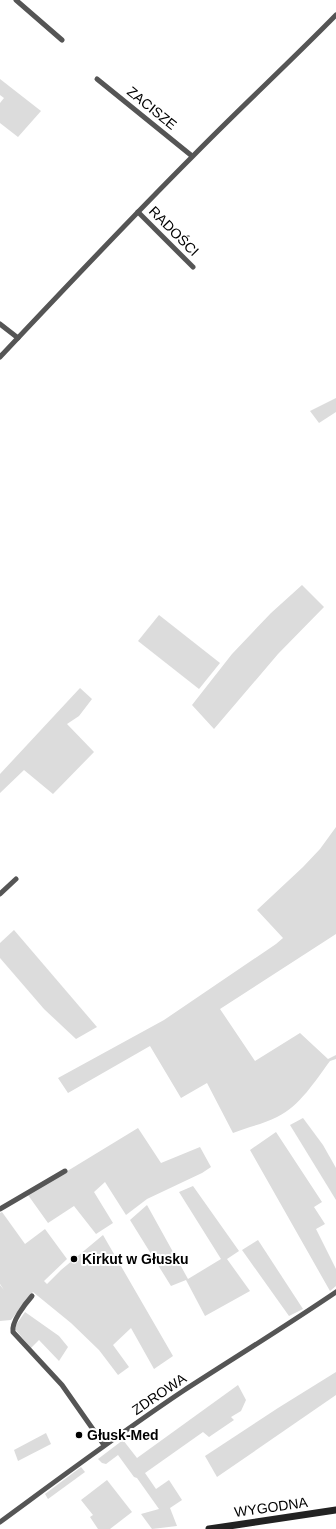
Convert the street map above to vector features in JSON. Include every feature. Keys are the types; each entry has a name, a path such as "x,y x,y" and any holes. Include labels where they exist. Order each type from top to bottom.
{"street":[{"path":"16,0 62,40"},
{"path":"0,358 192,156 336,15"},
{"name":"ZACISZE","path":"97,79 192,156"},
{"name":"RADOŚCI","path":"138,212 193,267"},
{"path":"0,324 17,340"},
{"path":"0,894 16,879"},
{"path":"0,1210 65,1171"},
{"name":"ZDROWA","path":"0,1522 104,1445 336,1292"},
{"path":"32,1296 14,1321 12,1327 13,1332 62,1385 104,1445"},
{"name":"WYGODNA","path":"210,1529 336,1510"}],"shaded area":[{"path":"0,79 41,111 18,137 0,123 0,103 4,98 0,95"},
{"path":"336,398 336,412 319,423 310,411"},
{"path":"302,585 324,607 278,654 214,729 192,705 232,654 271,613"},
{"path":"159,615 220,663 199,689 138,641"},
{"path":"80,688 92,699 79,716 67,724 94,752 53,794 24,770 0,793 0,774"},
{"path":"336,827 336,934 220,1009 255,1061 300,1033 328,1059 336,1055 336,1059 330,1061 300,1100 285,1112 267,1122 233,1133 207,1083 181,1098 150,1046 68,1093 58,1078 164,1020 283,938 257,910 303,867 320,849"},
{"path":"14,930 97,1027 76,1039 44,1009 0,958 0,943"},
{"path":"303,1118 323,1145 336,1168 336,1200 290,1125"},
{"path":"138,1128 161,1163 200,1147 211,1167 202,1173 147,1199 126,1215 105,1182 94,1192 113,1223 96,1234 74,1206 48,1223 28,1195"},
{"path":"276,1132 322,1202 314,1207 325,1224 316,1229 336,1269 336,1286 330,1291 250,1150"},
{"path":"193,1186 239,1251 227,1259 250,1291 205,1316 186,1280 171,1286 130,1220 147,1205 188,1279 221,1259 179,1192"},
{"path":"2,1212 25,1244 45,1229 67,1259 44,1281 47,1284 61,1270 103,1235 173,1356 154,1369 131,1328 113,1345 129,1367 118,1375 99,1350 71,1323 33,1292 11,1320 0,1321 0,1285 4,1290 0,1284 0,1213"},
{"path":"258,1240 303,1309 289,1316 242,1250"},
{"path":"25,1312 59,1336 68,1347 59,1361 39,1340 31,1348 15,1329"},
{"path":"336,1372 336,1395 217,1477 205,1456"},
{"path":"238,1385 246,1400 241,1411 231,1417 234,1420 209,1437 203,1432 145,1473 156,1489 169,1480 182,1500 170,1508 177,1526 152,1529 141,1514 159,1509 137,1478 134,1477 118,1455 106,1464 102,1463 98,1459 123,1440 137,1458"},
{"path":"46,1433 51,1444 18,1461 14,1450"},
{"path":"81,1467 85,1472 48,1499 45,1494"},
{"path":"107,1480 132,1512 110,1529 98,1529 90,1517 93,1515 81,1500"}],"place":[{"name":"Kirkut w Głusku","path":"74,1259"},
{"name":"Głusk-Med","path":"79,1435"}]}
